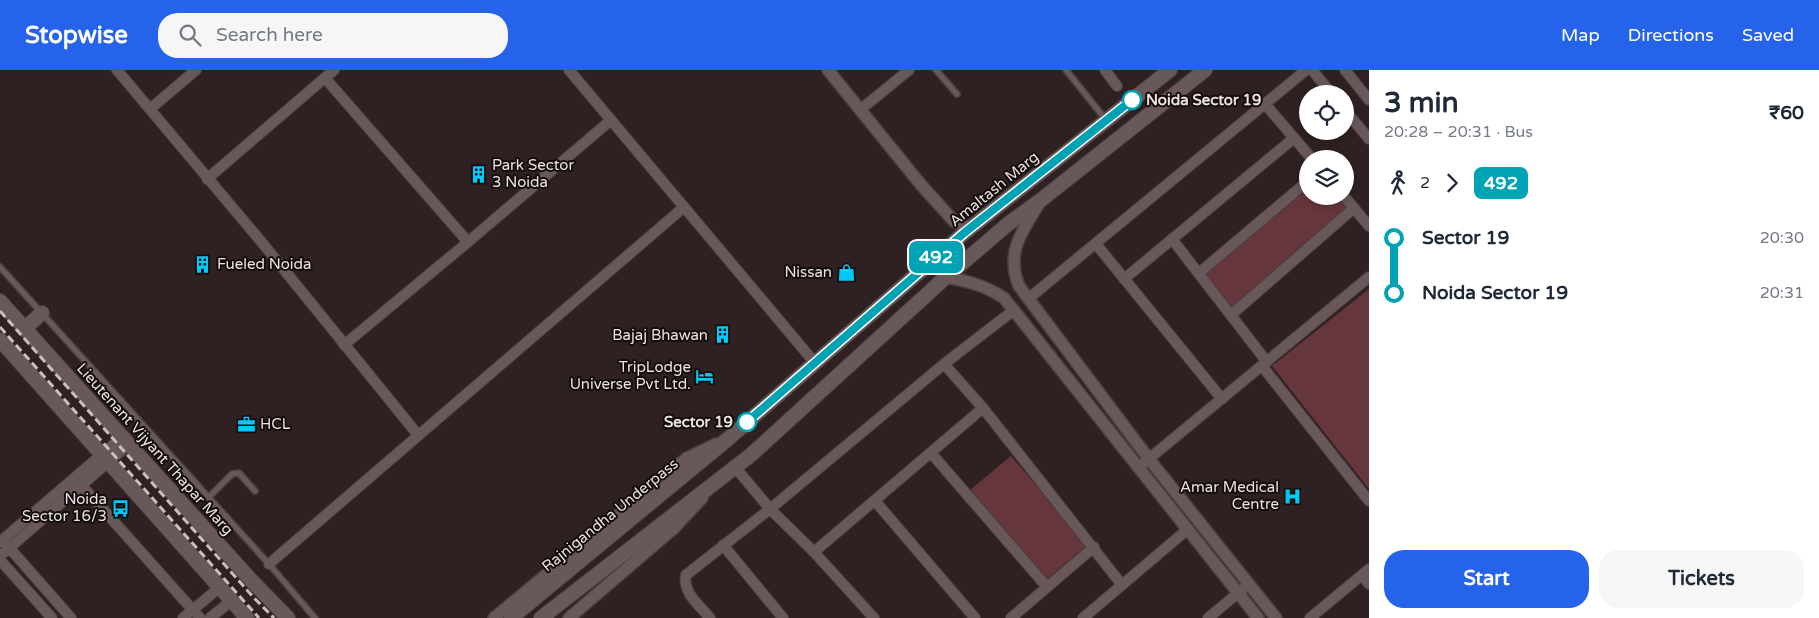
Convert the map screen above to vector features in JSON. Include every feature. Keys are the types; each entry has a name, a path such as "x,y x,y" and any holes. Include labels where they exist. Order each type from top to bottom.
{"main road":[{"name":"Amaltash Marg","path":"729,438 971,228 1170,70"},
{"path":"541,618 735,467 946,277 1008,224 1205,70"},
{"name":"Lieutenant Vijyant Thapar Marg","path":"0,301 250,579 288,618"},
{"path":"25,328 42,313"},
{"path":"0,340 247,618"},
{"name":"Rajnigandha Underpass","path":"511,618 729,438"}],"street":[{"path":"117,70 264,245 418,435"},
{"path":"150,109 196,70"},
{"path":"207,179 334,70"},
{"path":"570,70 815,363"},
{"path":"828,70 922,186 955,222 971,228"},
{"path":"860,110 909,70"},
{"path":"1105,70 1117,86"},
{"path":"1028,299 1306,70"},
{"path":"1312,70 1324,85"},
{"path":"1345,70 1369,100"},
{"path":"325,78 468,242"},
{"path":"1265,104 1304,150"},
{"path":"344,345 611,120"},
{"path":"1354,121 1369,139"},
{"path":"1124,279 1294,138"},
{"path":"1198,274 1299,189"},
{"path":"1041,200 1017,241 1015,277 1028,299 1149,459 1276,618"},
{"path":"1352,205 1369,226"},
{"path":"268,564 684,207"},
{"path":"1231,316 1354,208"},
{"path":"955,222 957,240"},
{"path":"1172,239 1231,316 1264,364 1369,501"},
{"path":"1096,244 1222,399"},
{"path":"946,277 970,281 992,290 1004,298 1258,618"},
{"path":"1139,467 1369,277"},
{"path":"710,618 688,592 684,582 686,575 770,509 944,364 1014,310"},
{"path":"944,364 983,408 1122,584"},
{"path":"814,552 983,408"},
{"path":"494,618 687,458 729,438"},
{"path":"0,556 83,486 106,458 126,440"},
{"path":"931,453 1047,587"},
{"path":"70,618 1,540 75,478 106,458"},
{"path":"735,467 770,509 814,552 874,618"},
{"path":"75,478 200,618"},
{"path":"569,618 674,528 718,481"},
{"path":"874,501 975,618"},
{"path":"1084,618 1188,529"},
{"path":"723,546 784,618"},
{"path":"1011,618 1094,547"},
{"path":"0,560 52,618"},
{"path":"1310,618 1366,572 1369,584"},
{"path":"1208,618 1249,584"},
{"path":"183,618 220,587"},
{"path":"210,618 231,600"}],"lane":[{"path":"936,70 957,94"},
{"path":"1066,70 1106,121"},
{"path":"0,267 315,618"},
{"path":"209,498 232,474 239,473 255,491"}],"shaded area":[{"path":"1299,188 1299,205 1352,205 1354,208 1231,315 1199,273"},
{"path":"1369,289 1369,489 1272,366"},
{"path":"1011,456 1087,545 1046,580 970,490"}],"railway":[{"path":"0,311 254,598 274,618"},
{"path":"0,327 259,618"}],"bus line":[{"name":"492","path":"747,422 964,233 1132,100"}],"place":[{"name":"Noida Sector 19","path":"1132,100"},
{"name":"Park Sector 3 Noida","path":"478,174"},
{"name":"Fueled Noida","path":"203,264"},
{"name":"Nissan","path":"846,272"},
{"name":"Bajaj Bhawan","path":"722,335"},
{"name":"TripLodge Universe Pvt Ltd.","path":"705,376"},
{"name":"Sector 19","path":"747,422"},
{"name":"HCL","path":"246,424"},
{"name":"Amar Medical Centre","path":"1293,496"},
{"name":"Noida Sector 16/3","path":"121,508"}]}
